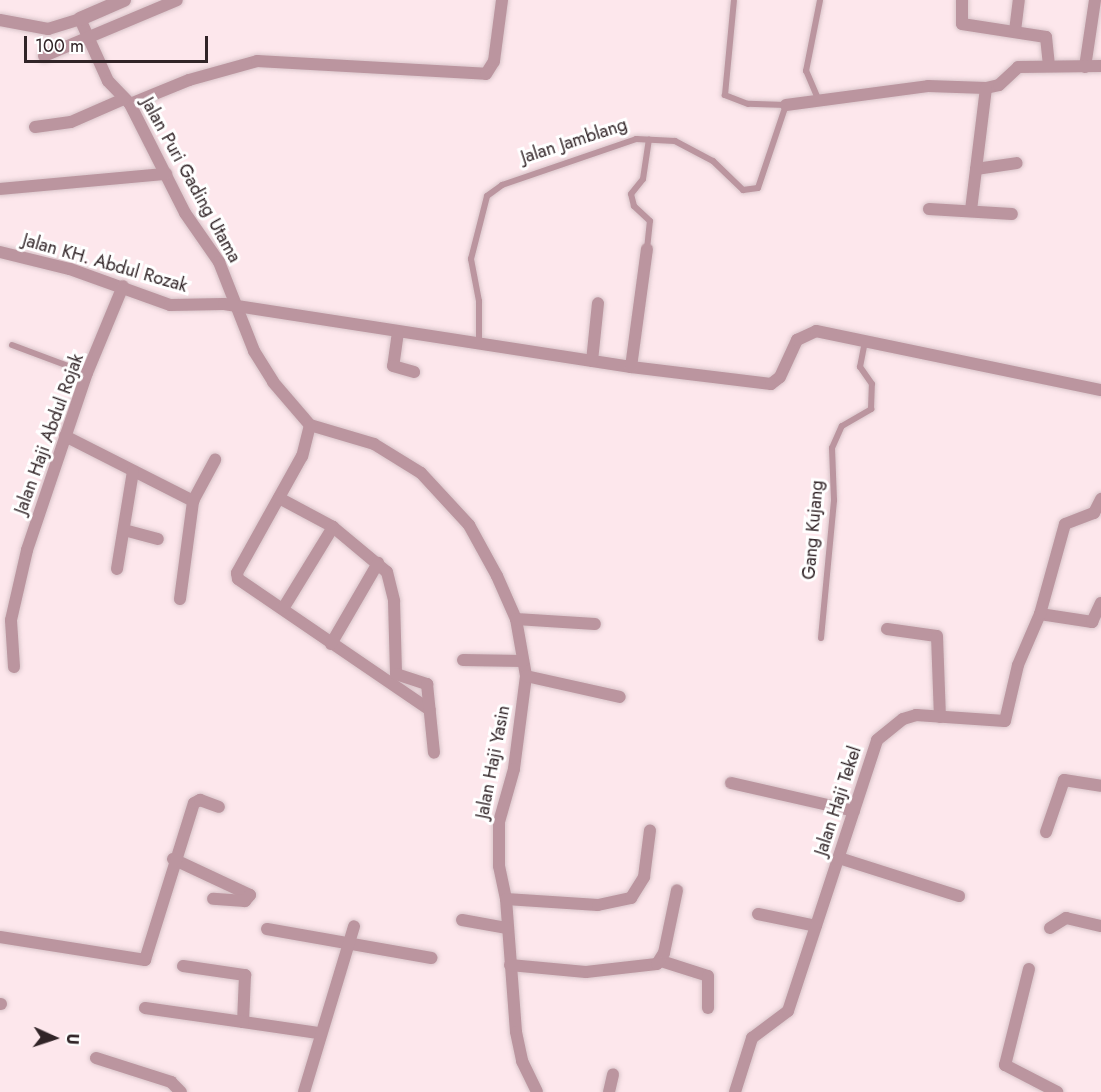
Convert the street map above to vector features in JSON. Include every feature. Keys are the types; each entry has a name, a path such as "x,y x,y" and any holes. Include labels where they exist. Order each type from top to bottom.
{"street":[{"path":"0,20 48,29 80,19 124,0"},
{"path":"44,56 90,39 177,0"},
{"path":"35,127 71,122 189,80 258,61 486,74 494,62 502,0"},
{"path":"962,0 962,24 1047,38 1048,66"},
{"path":"1015,31 1019,0"},
{"path":"1085,67 1095,0"},
{"name":"Jalan Puri Gading Utama","path":"80,19 108,81 127,101 166,174 219,262 236,309"},
{"path":"786,105 928,86 986,88 999,85 1018,67 1101,66"},
{"path":"970,210 986,88"},
{"path":"976,170 1017,163"},
{"path":"0,189 166,174"},
{"path":"929,209 1012,214"},
{"path":"631,367 647,249"},
{"name":"Jalan KH. Abdul Rozak","path":"0,252 123,286 170,305 216,304 236,309 631,367 771,384 780,377 797,340 808,331 866,341"},
{"name":"Jalan Haji Abdul Rojak","path":"14,668 5,619 87,373 123,286"},
{"path":"592,361 598,303"},
{"path":"236,309 273,382 310,425 303,456 237,573 241,583 284,607 331,644 394,681 430,710"},
{"path":"398,332 393,366 414,372"},
{"path":"866,341 1101,390"},
{"name":"Jalan Haji Yasin","path":"310,425 374,444 421,473 469,525 516,619 525,676 514,769 499,822 499,866 506,899 510,965 522,1062 537,1092"},
{"path":"65,436 193,501"},
{"path":"180,599 193,501 215,460"},
{"path":"117,569 134,471"},
{"path":"279,498 333,527 378,563 391,581 394,681"},
{"name":"Jalan Haji Tekel","path":"735,1092 752,1038 788,1011 877,740 903,719 939,717 1005,721 1018,665 1040,614 1065,524 1094,513 1101,499"},
{"path":"284,607 333,527"},
{"path":"124,530 158,539"},
{"path":"331,644 378,563"},
{"path":"1040,614 1092,622 1101,603"},
{"path":"516,619 595,624"},
{"path":"887,629 937,636 939,717"},
{"path":"463,660 523,661"},
{"path":"525,676 620,697"},
{"path":"394,681 424,681 430,710 434,753"},
{"path":"1046,832 1064,780 1101,786"},
{"path":"731,783 854,811"},
{"path":"0,937 145,960 173,859 194,803 200,800 219,807"},
{"path":"506,899 598,905 631,898 644,877 650,830"},
{"path":"838,858 959,896"},
{"path":"173,859 250,896 244,901 213,900"},
{"path":"662,961 677,890"},
{"path":"758,914 816,926"},
{"path":"1050,928 1065,918 1101,926"},
{"path":"462,920 507,928"},
{"path":"304,1092 318,1033 354,926"},
{"path":"267,928 348,946 431,958"},
{"path":"510,965 586,972 662,961 708,976 708,1008"},
{"path":"183,966 245,975 243,1022"},
{"path":"1029,969 1005,1065 1057,1092"},
{"path":"146,1008 318,1033"},
{"path":"96,1058 171,1082 181,1092"},
{"path":"609,1092 613,1074"}],"lane":[{"path":"734,0 725,95 748,104 786,105"},
{"path":"819,101 806,71 820,0"},
{"name":"Jalan Jamblang","path":"479,345 479,301 471,259 487,196 502,185 553,164 626,139 675,141 704,154 735,185 749,192 760,184 786,105"},
{"path":"647,249 650,221 634,206 632,194 643,179 649,139"},
{"name":"Gang Kujang","path":"821,638 834,500 832,448 842,426 871,409 872,384 860,367 866,341"},
{"path":"12,345 87,373"}]}
